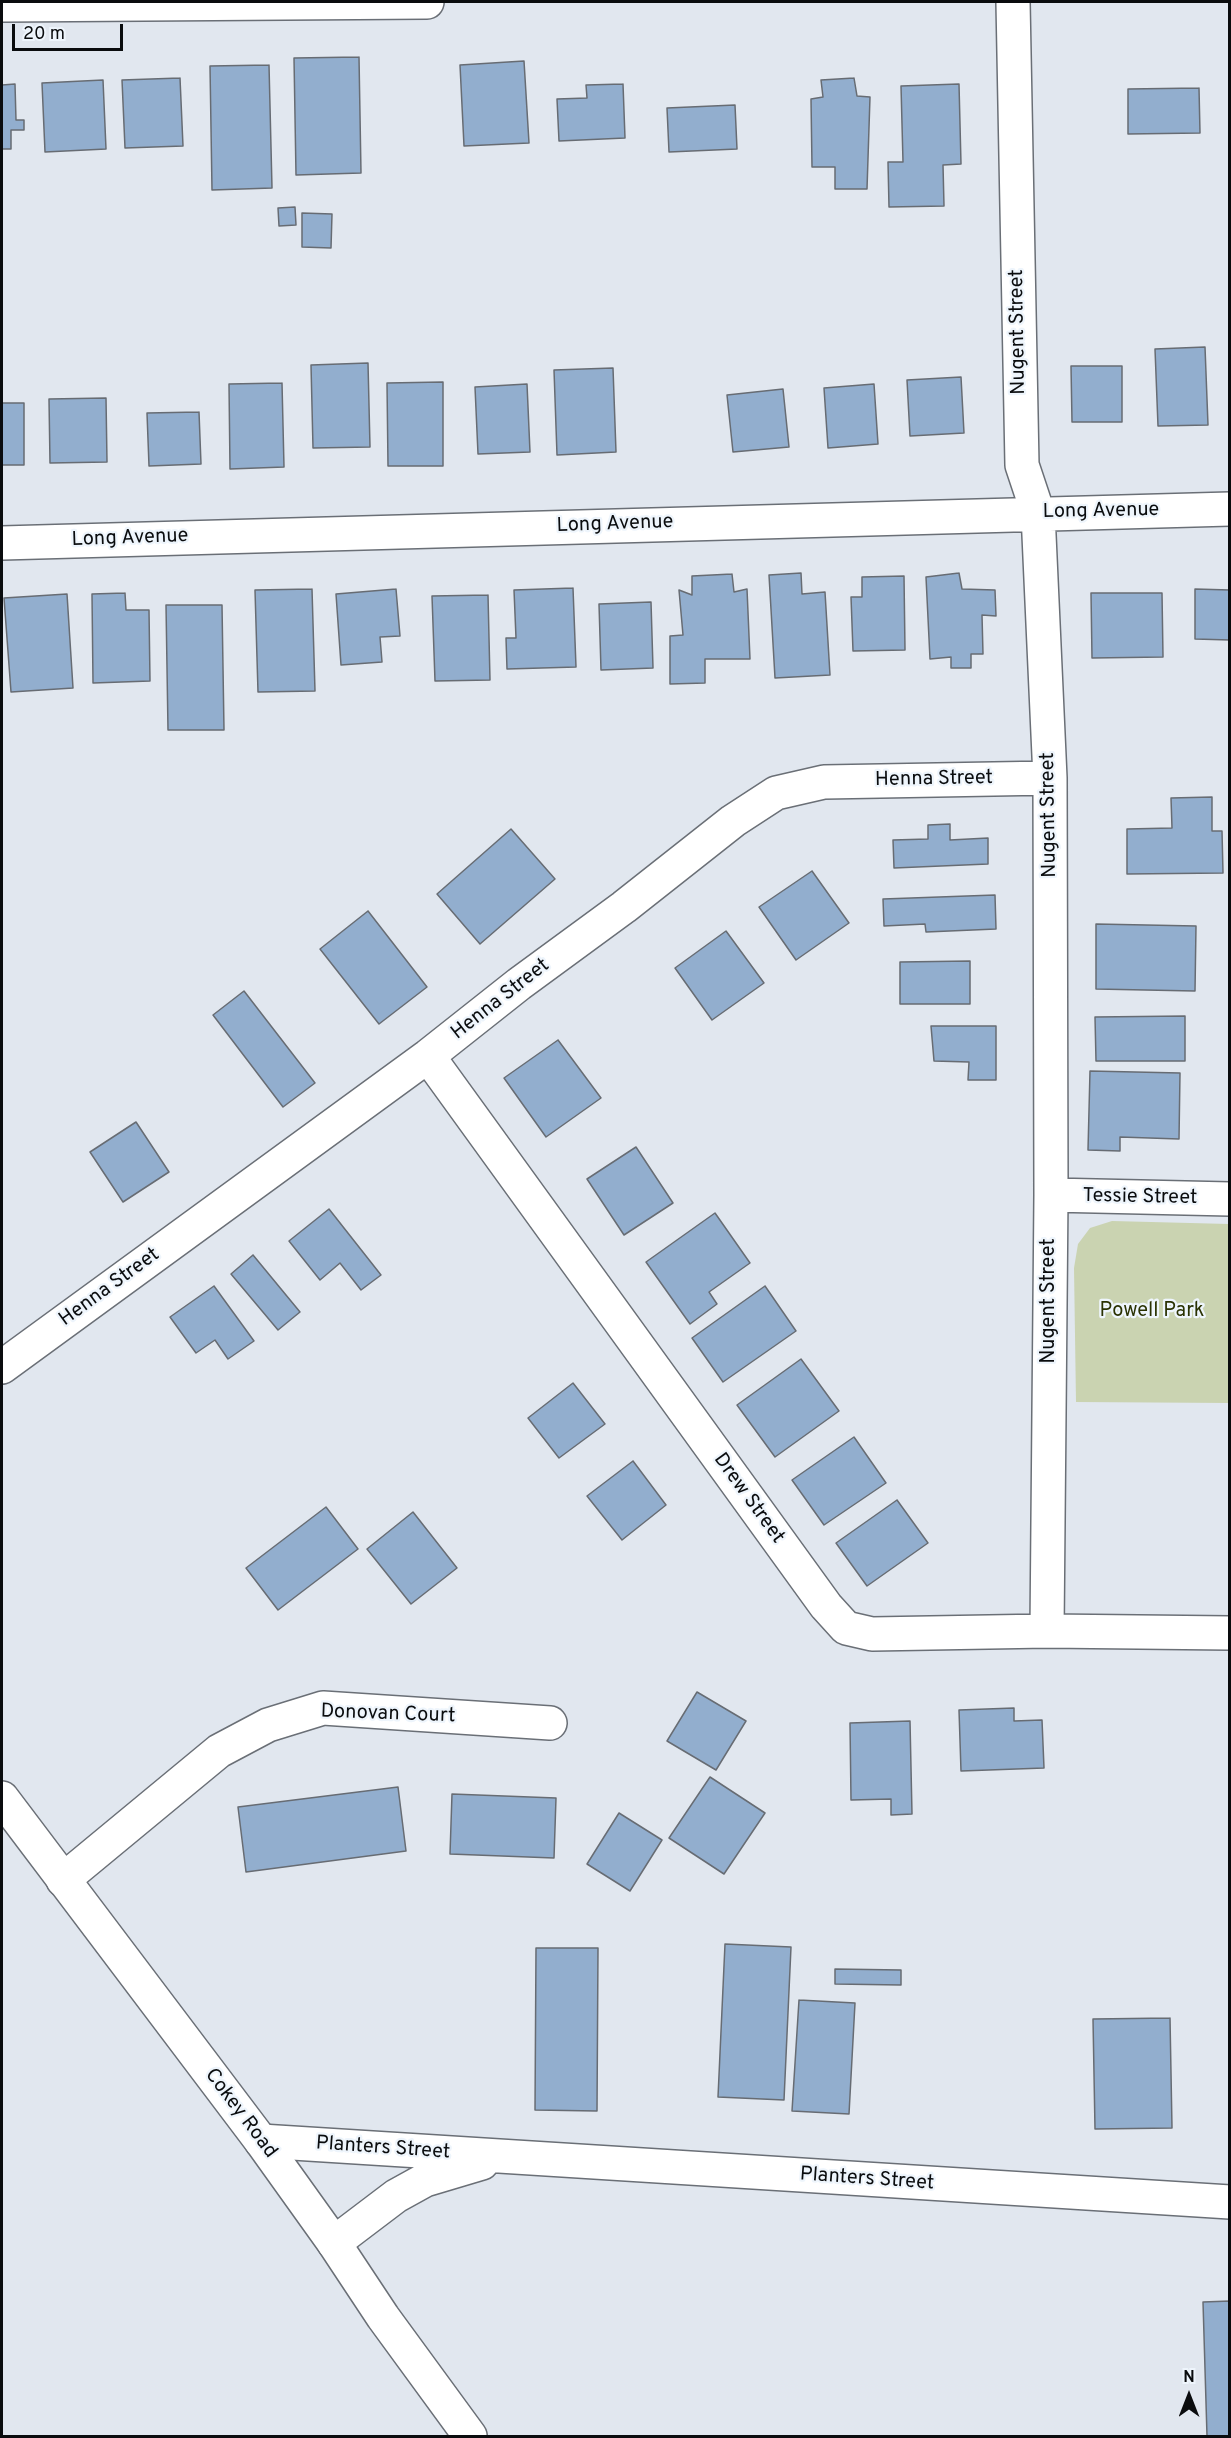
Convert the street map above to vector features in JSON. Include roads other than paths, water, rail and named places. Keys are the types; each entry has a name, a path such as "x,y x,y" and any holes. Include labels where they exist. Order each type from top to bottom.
{"street":[{"path":"2,5 427,2"},
{"name":"Nugent Street","path":"1013,2 1022,465 1038,513 1050,778 1051,1196 1047,1631"},
{"name":"Long Avenue","path":"2,543 1230,509"},
{"name":"Henna Street","path":"2,1367 428,1056 519,984 624,907 733,820 776,793 824,782 1050,778"},
{"name":"Drew Street","path":"428,1056 826,1606 846,1629 872,1634 1047,1631 1230,1633"},
{"name":"Tessie Street","path":"1051,1196 1230,1199"},
{"name":"Donovan Court","path":"63,1880 219,1751 268,1725 323,1708 550,1723"},
{"name":"Cokey Road","path":"2,1798 261,2141 334,2243 383,2317 471,2436"},
{"name":"Planters Street","path":"261,2141 1230,2202"},
{"name":"Planters Street","path":"334,2243 396,2196 425,2180 504,2157"}],"park label":[{"name":"Powell Park","path":"1152,1312"}]}
